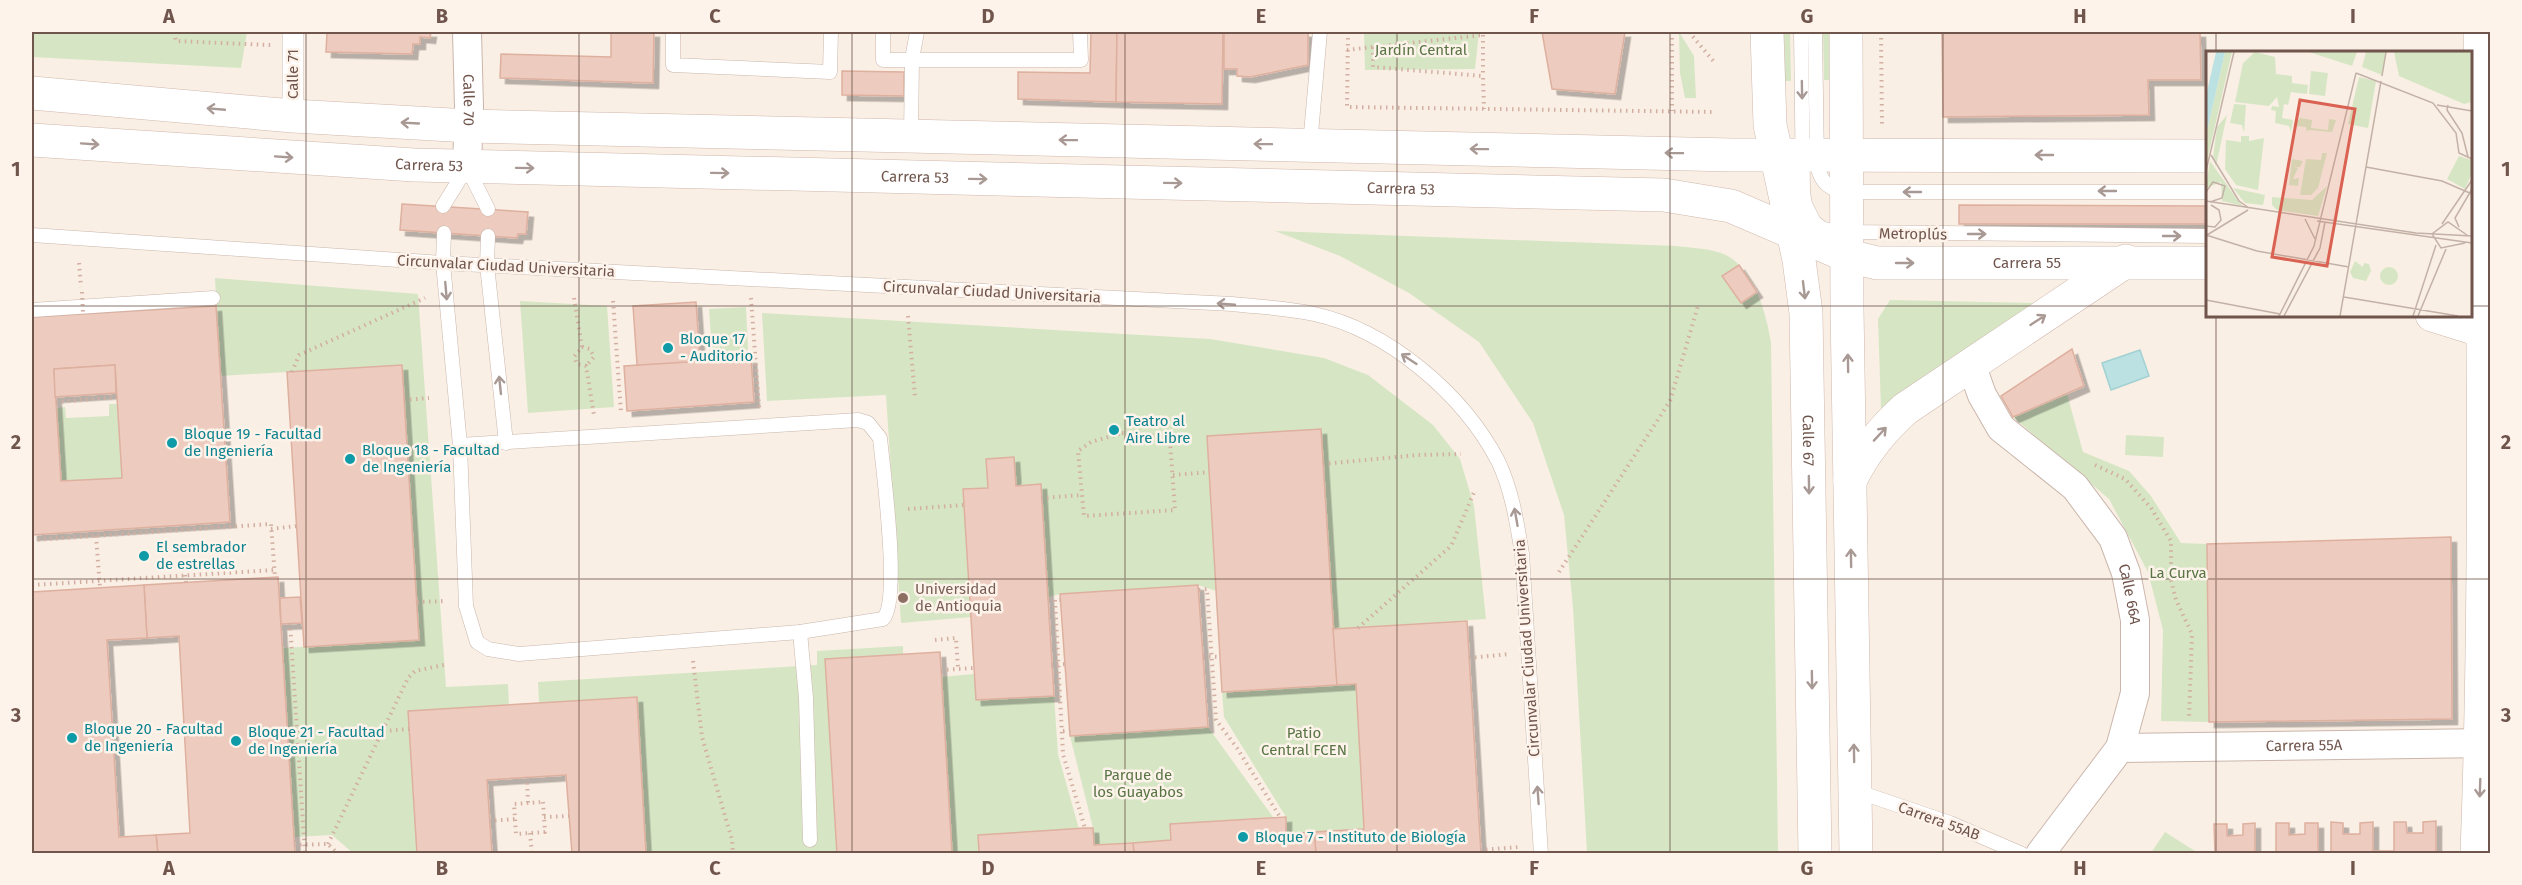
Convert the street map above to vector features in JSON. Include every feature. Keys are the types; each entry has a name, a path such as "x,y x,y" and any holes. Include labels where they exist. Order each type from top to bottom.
{"main road":[{"name":"Calle 67","path":"1767,32 1768,112 1848,191 1849,483 1856,854"},
{"name":"Calle 67","path":"1815,854 1806,313 1802,275 1793,232 1811,155 1846,32"},
{"path":"2477,854 2486,744 2487,332 2481,264 2480,32"},
{"path":"32,93 293,116 469,126 1811,155 2206,156"},
{"name":"Carrera 53","path":"32,140 467,167 1664,195 1731,206 1793,232 1847,244"},
{"name":"Carrera 55","path":"1847,244 1898,263 2126,261 2206,263"},
{"path":"1849,483 1862,456 1890,423 1924,395 2126,261"},
{"path":"2435,316 2487,332"}],"street":[{"name":"Calle 70","path":"467,32 469,126 467,167"},
{"name":"Calle 71","path":"293,39 293,116"},
{"name":"Calle 66A","path":"1971,364 1982,395 2001,428 2075,487 2113,538 2126,573 2135,620 2135,693 2120,748 2040,854"},
{"name":"Carrera 55A","path":"2120,748 2486,744"}],"lane":[{"path":"673,32 673,65 830,72 831,32"},
{"path":"883,32 883,60 1081,60 1080,32"},
{"path":"911,136 912,60 917,32"},
{"path":"1310,145 1320,32"},
{"name":"Metroplús","path":"1801,32 1811,155"},
{"name":"Metroplús","path":"1815,32 1811,155 1803,192 1809,216 1847,244 2206,236"},
{"path":"443,206 467,167"},
{"path":"467,167 488,209"},
{"path":"1848,191 2206,192"},
{"path":"444,233 443,263 460,445 466,606 477,642 488,649 519,654 800,632 877,620 888,614 891,575 880,438 868,423 858,420 460,445"},
{"name":"Circunvalar Ciudad Universitaria","path":"32,235 443,263 1232,304 1314,314 1368,332 1417,364 1466,414 1498,462 1514,506 1522,554 1541,849"},
{"path":"488,236 488,265 506,443"},
{"path":"32,310 213,298"},
{"path":"800,632 806,699 810,840"},
{"name":"Carrera 55AB","path":"1855,791 1950,823 2022,854"}],"path":[{"path":"174,32 176,41 293,39"},
{"path":"1348,32 1347,107 1715,112"},
{"path":"1672,32 1672,111"},
{"path":"1689,32 1715,63"},
{"path":"1881,32 1882,128"},
{"path":"1347,50 1483,33 1484,109"},
{"path":"1373,47 1373,67 1483,76"},
{"path":"80,263 83,312"},
{"path":"292,372 299,355 424,298"},
{"path":"574,298 582,347 574,357 578,364 586,366"},
{"path":"613,301 621,413"},
{"path":"752,304 759,406"},
{"path":"1559,572 1670,401 1698,306"},
{"path":"908,316 915,397"},
{"path":"582,347 590,349 594,357 586,366"},
{"path":"586,366 594,415"},
{"path":"56,402 117,397"},
{"path":"404,400 429,398"},
{"path":"1138,433 1170,442 1173,475 1175,510 1084,516 1078,451 1106,436 1138,433"},
{"path":"1323,464 1418,455 1461,454"},
{"path":"1173,475 1209,472"},
{"path":"1358,628 1451,546 1475,490"},
{"path":"1041,498 1082,495"},
{"path":"887,510 964,504"},
{"path":"32,540 271,524 275,577"},
{"path":"271,529 296,526"},
{"path":"96,536 100,588"},
{"path":"32,585 274,570"},
{"path":"185,575 186,582"},
{"path":"1198,590 1207,590 1216,720 1237,748 1281,817"},
{"path":"417,602 467,600"},
{"path":"1061,600 1055,600 1063,753 1085,828"},
{"path":"290,623 305,854"},
{"path":"935,640 956,638 958,669"},
{"path":"691,640 702,737 727,819 733,854"},
{"path":"1469,658 1528,652"},
{"path":"1203,656 1221,657"},
{"path":"1052,665 1066,664"},
{"path":"328,844 408,678 421,669 444,666"},
{"path":"941,670 974,668"},
{"path":"1208,721 1216,720"},
{"path":"383,732 409,729"},
{"path":"1063,731 1070,730"},
{"path":"527,777 528,804"},
{"path":"543,802 545,832 516,834 514,804 528,804 543,802"},
{"path":"544,817 569,816"},
{"path":"489,821 515,819"},
{"path":"530,833 532,854"},
{"path":"294,845 328,844 338,854"},
{"path":"1480,850 1541,849"}],"green space":[{"path":"32,32 247,32 241,68 32,57"},
{"name":"Jardín Central","path":"1364,32 1479,32 1475,69 1365,70"},
{"path":"1679,32 1694,56 1696,98 1685,98 1680,73"},
{"path":"1784,32 1790,32 1791,81 1785,81"},
{"path":"1823,32 1830,32 1830,80 1824,80"},
{"path":"1275,231 1676,246 1726,255 1744,271 1758,294 1771,343 1778,853 1587,853 1573,608 1564,515 1533,423 1479,342 1409,293 1340,256"},
{"path":"215,278 418,294 446,687 508,684 509,705 417,853 353,853 332,835 294,837 283,648 419,640 402,365 220,376"},
{"path":"1890,300 2035,303 1881,409 1878,319"},
{"path":"520,301 607,306 614,407 528,413"},
{"path":"746,307 748,350 712,352 709,309"},
{"path":"762,313 1210,339 1324,358 1368,375 1433,425 1460,459 1474,506 1486,619 1333,629 1198,585 1060,594 971,617 901,623 886,395 767,401"},
{"name":"La Curva","path":"2067,394 2083,452 2129,471 2151,496 2181,543 2207,544 2209,722 2161,721 2163,630 2148,572 2109,499 2013,417"},
{"path":"109,404 117,404 122,478 61,481 56,408 65,407 66,418 109,416"},
{"path":"2126,435 2164,437 2163,457 2125,455"},
{"path":"903,646 903,654 837,853 646,853 637,697 539,703 538,682 817,665 817,651"},
{"path":"974,674 977,700 1054,696 1058,754 1079,829 979,852 952,853 941,677"},
{"name":"Patio Central FCEN","path":"1356,684 1364,829 1286,834 1286,817 1224,717 1222,692"},
{"name":"Parque de los Guayabos","path":"1208,727 1273,817 1171,824 1171,840 1094,845 1093,828 1070,736"},
{"path":"2165,832 2198,853 2151,853"}],"water":[{"path":"2140,350 2149,376 2111,390 2102,363"}],"building":[{"path":"327,32 431,32 430,38 420,37 420,44 413,44 412,54 326,52"},
{"path":"611,32 654,32 653,83 500,78 501,54 611,57"},
{"path":"1091,32 1117,32 1116,102 1018,99 1018,72 1090,73"},
{"path":"1117,32 1223,32 1222,104 1116,102"},
{"path":"1224,32 1308,32 1308,65 1250,77 1237,76 1237,69 1224,69"},
{"path":"1542,32 1625,32 1615,94 1552,89"},
{"path":"1942,32 2200,32 2201,80 2148,80 2149,115 1943,117"},
{"path":"842,71 904,72 904,96 842,95"},
{"path":"402,204 528,212 526,234 518,234 517,238 400,230"},
{"path":"1959,205 2206,206 2206,224 1959,224"},
{"path":"1739,265 1757,292 1741,303 1722,276"},
{"name":"Bloque 17 - Auditorio","path":"696,302 702,389 639,393 633,306"},
{"name":"Bloque 19 - Facultad de Ingeniería","path":"216,306 230,522 32,535 32,317","holes":["115,365 122,478 61,481 54,369"]},
{"path":"2072,349 2084,386 2013,417 2001,396"},
{"path":"751,358 754,402 627,411 624,366"},
{"path":"115,365 116,393 55,397 54,369"},
{"name":"Bloque 18 - Facultad de Ingeniería","path":"402,365 419,640 304,647 287,372"},
{"path":"1321,429 1337,685 1222,692 1207,436"},
{"path":"1014,457 1016,486 1041,484 1054,696 976,700 963,489 988,488 986,459"},
{"path":"2451,537 2452,719 2209,722 2207,544"},
{"name":"Bloque 21 - Facultad de Ingeniería","path":"278,577 295,854 158,854 156,835 190,833 179,636 147,638 144,585"},
{"name":"Bloque 20 - Facultad de Ingeniería","path":"144,585 147,638 107,640 119,837 156,835 158,854 32,854 32,592"},
{"path":"1198,585 1208,727 1070,736 1060,594"},
{"path":"300,597 302,623 281,624 280,598"},
{"path":"1467,621 1481,854 1316,854 1314,832 1364,829 1356,684 1337,685 1333,629"},
{"path":"940,652 952,853 962,854 837,854 825,659"},
{"path":"637,697 646,854 572,854 566,775 487,780 492,854 417,854 408,711"},
{"name":"Bloque 7 - Instituto de Biología","path":"1286,817 1286,834 1314,832 1316,854 1134,854 1133,843 1171,840 1170,824"},
{"path":"2436,821 2436,851 2440,854 2215,854 2214,824 2227,824 2227,836 2243,835 2243,824 2255,823 2255,853 2276,852 2276,823 2289,823 2289,835 2305,834 2305,823 2318,823 2318,852 2331,852 2331,822 2343,823 2343,834 2360,834 2360,823 2373,822 2373,851 2394,851 2394,822 2406,822 2407,833 2423,833 2423,822"},
{"path":"1093,828 1094,845 1133,843 1134,854 962,854 979,852 978,835"}],"place":[{"name":"Bloque 17 - Auditorio","path":"668,348"},
{"name":"Teatro al Aire Libre","path":"1114,430"},
{"name":"Bloque 19 - Facultad de Ingeniería","path":"172,443"},
{"name":"Bloque 18 - Facultad de Ingeniería","path":"350,459"},
{"name":"El sembrador de estrellas","path":"144,556"},
{"name":"Universidad de Antioquia","path":"903,598"},
{"name":"Bloque 20 - Facultad de Ingeniería","path":"72,738"},
{"name":"Bloque 21 - Facultad de Ingeniería","path":"236,741"},
{"name":"Bloque 7 - Instituto de Biología","path":"1243,837"}]}
